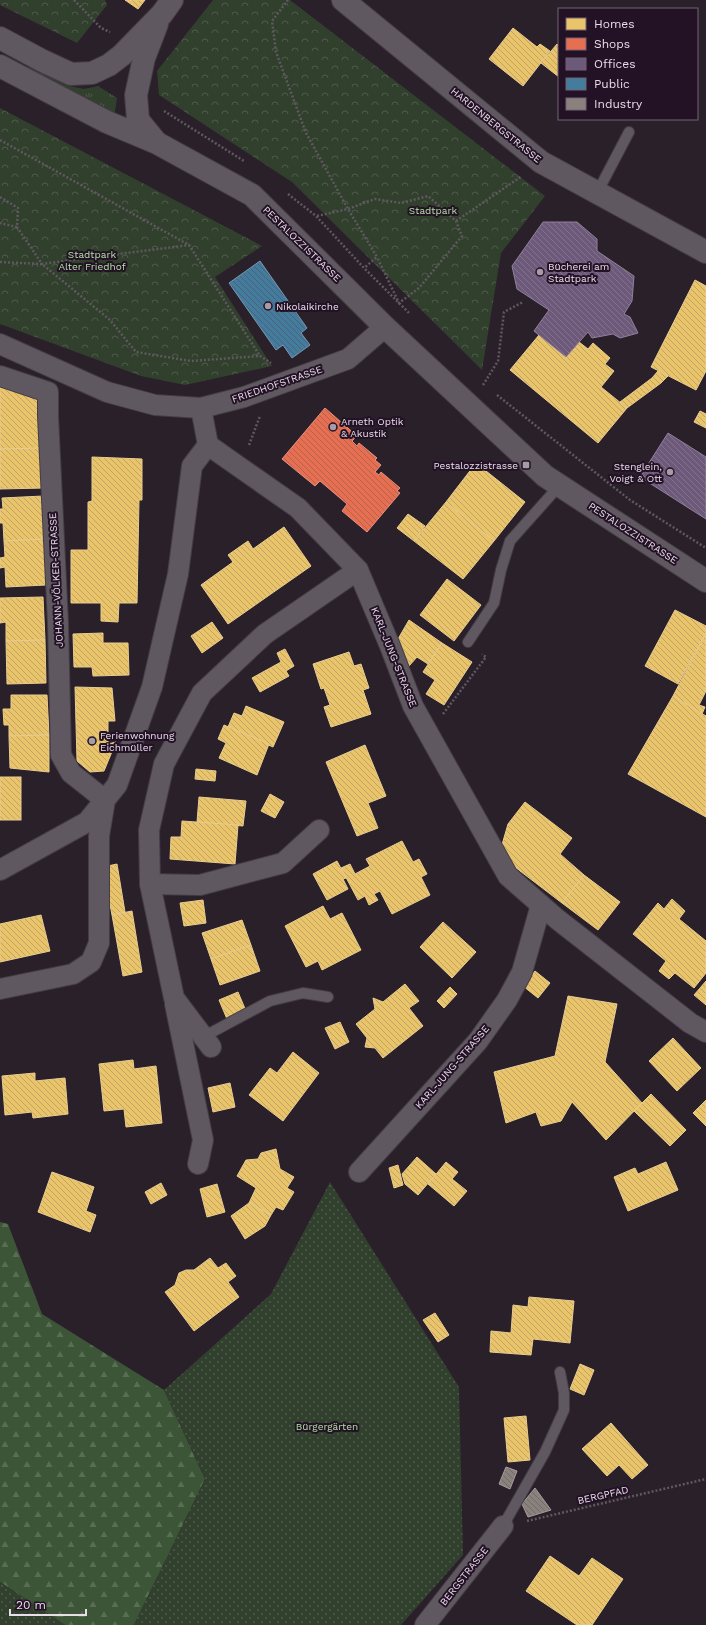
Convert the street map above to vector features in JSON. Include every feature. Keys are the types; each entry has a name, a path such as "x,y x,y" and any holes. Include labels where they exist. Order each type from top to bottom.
{"street":[{"name":"HARDENBERGSTRASSE","path":"343,0 541,162 706,252"},
{"path":"0,38 71,74 92,73 109,65 132,44 167,7"},
{"path":"157,143 138,120 136,95 144,58 167,7"},
{"name":"PESTALOZZISTRASSE","path":"0,66 107,122 157,143 252,195 385,327 544,476 706,580"},
{"name":"FRIEDHOFSTRASSE","path":"0,344 107,392 155,405 201,408 244,397 271,388 348,359 385,327"},
{"name":"JOHANN-VÖLKER-STRASSE","path":"0,376 48,392 58,623 61,755 71,773 105,800"},
{"path":"0,870 87,822 117,785 152,687 178,574 192,466 208,445 201,408"},
{"name":"KARL-JUNG-STRASSE","path":"208,445 298,508 358,570 413,706 508,876 541,905 690,1023 706,1032"},
{"path":"198,1164 203,1140 150,884 149,830 164,764 202,693 265,634 358,570"},
{"path":"0,989 73,974 91,962 98,943 99,836 105,800"},
{"path":"150,884 200,885 283,862 319,830"},
{"name":"KARL-JUNG-STRASSE","path":"359,1172 478,1041 507,1000 522,972 541,905"},
{"path":"174,998 207,1042"},
{"name":"BERGSTRASSE","path":"425,1625 503,1526"}],"lane":[{"path":"597,193 629,132"},
{"path":"468,642 494,603 501,570 510,541 559,486"},
{"path":"207,1042 270,1001 303,993 328,997"},
{"path":"503,1526 545,1452 564,1410 564,1393 560,1372"}],"path":[{"path":"74,0 101,28 132,44"},
{"path":"288,0 272,20 276,52 306,133 348,209 377,257 399,303"},
{"path":"136,95 236,154 248,164"},
{"path":"0,140 189,245 260,356 298,378"},
{"path":"456,221 541,162"},
{"path":"285,192 316,216 415,320"},
{"path":"316,216 348,209 375,199 401,203 428,196 456,221 462,236 419,288 399,303"},
{"path":"0,198 18,208 16,227"},
{"path":"0,222 16,227 42,264 110,320 136,352 192,361 260,356"},
{"path":"0,262 42,264 189,245"},
{"path":"344,285 377,257"},
{"path":"483,385 498,361 504,312 523,302"},
{"path":"478,380 489,390"},
{"path":"240,468 271,388"},
{"path":"496,394 630,500 706,548"},
{"path":"428,733 486,657 468,642"},
{"name":"BERGPFAD","path":"503,1526 706,1479"}],"green space":[{"path":"0,0 105,0 107,5 77,43 0,5"},
{"name":"Stadtpark","path":"213,0 290,0 545,196 501,253 482,370 292,182 159,95 157,71"},
{"path":"30,65 70,86 84,89 98,86 117,98 114,118 26,73"},
{"name":"Stadtpark Alter Friedhof","path":"0,108 262,246 215,277 272,366 185,385 141,376 0,324"},
{"name":"Bürgergärten","path":"330,1182 459,1387 463,1555 401,1625 134,1625 205,1479 164,1390 271,1294"},
{"path":"0,1222 8,1224 42,1314 164,1390 205,1479 134,1625 65,1625 0,1582"},
{"path":"0,1582 65,1625 0,1625"}],"building: Homes":[{"path":"125,0 145,0 138,9"},
{"path":"513,28 537,47 540,44 550,51 523,86 489,59"},
{"path":"557,44 558,76 541,63"},
{"path":"695,280 706,286 706,371 696,390 651,367"},
{"path":"539,335 566,357 579,342 588,349 593,343 610,358 605,364 614,371 601,387 627,408 598,443 510,370"},
{"path":"658,371 668,376 661,383 627,408 620,402 652,378"},
{"path":"0,385 42,395 44,448 0,449"},
{"path":"700,411 706,414 706,428 694,422"},
{"path":"44,448 44,488 0,489 0,449"},
{"path":"92,457 142,459 142,500 139,500 137,603 119,603 118,622 101,621 101,603 71,603 71,550 88,550 88,502 92,501"},
{"path":"476,463 525,502 494,541 446,502"},
{"path":"43,496 45,539 4,541 3,523 0,523 0,509 3,509 2,498"},
{"path":"446,502 494,541 463,579 414,541"},
{"path":"408,514 425,526 414,541 397,528"},
{"path":"284,527 311,566 228,624 201,585 233,562 228,555 248,541 253,549"},
{"path":"45,539 46,585 6,587 5,567 0,568 0,558 5,557 4,541"},
{"path":"447,579 481,605 454,641 420,615"},
{"path":"43,597 45,640 6,641 6,622 0,623 0,598"},
{"path":"675,610 706,626 706,633 678,684 645,666"},
{"path":"409,620 442,643 428,664 417,657 409,666 398,639"},
{"path":"212,622 223,638 202,653 191,636"},
{"path":"103,633 103,643 128,643 129,675 93,676 92,667 74,667 73,634"},
{"path":"706,633 706,691 699,705 705,707 702,714 673,696"},
{"path":"45,640 46,683 7,684 6,641"},
{"path":"442,643 472,662 444,705 426,694 435,680 423,672"},
{"path":"285,649 294,666 286,671 289,676 260,692 252,678 281,662 277,653"},
{"path":"349,652 354,666 361,664 369,688 363,690 371,714 331,727 324,707 330,705 324,688 321,689 313,664"},
{"path":"75,687 112,688 115,721 108,721 108,744 116,742 104,771 90,772 77,761"},
{"path":"11,695 47,695 49,735 9,736 9,725 4,725 3,709 11,709"},
{"path":"673,696 706,716 706,817 628,774"},
{"path":"246,706 284,722 273,747 228,727 234,713 242,716"},
{"path":"224,725 269,744 257,775 219,758 226,743 218,739"},
{"path":"49,735 49,772 10,768 9,736"},
{"path":"365,745 386,796 368,803 378,828 357,836 326,762"},
{"path":"196,769 216,771 215,781 195,779"},
{"path":"0,777 21,777 21,820 0,820"},
{"path":"270,794 284,802 275,818 261,811"},
{"path":"199,797 246,801 243,826 197,822"},
{"path":"525,802 572,838 560,854 584,875 562,903 499,855 508,824"},
{"path":"182,821 238,825 235,864 170,859 171,837 181,837"},
{"path":"402,841 413,862 419,859 427,874 421,877 430,895 392,914 380,891 374,894 378,900 369,905 365,896 358,900 341,868 350,864 355,874 370,866 366,859"},
{"path":"337,861 346,878 343,879 348,889 327,900 313,874"},
{"path":"117,864 125,912 112,915 103,867"},
{"path":"584,875 620,902 598,930 562,903"},
{"path":"672,899 685,911 679,919 706,941 706,973 694,988 675,973 669,979 659,971 666,961 633,934 658,903 664,909"},
{"path":"203,900 206,923 184,926 180,903"},
{"path":"323,906 330,919 342,913 361,950 322,970 318,961 306,967 285,926"},
{"path":"132,911 142,972 123,976 112,915"},
{"path":"41,915 50,951 0,962 0,924"},
{"path":"242,920 251,945 211,959 202,933"},
{"path":"443,922 476,952 452,978 420,947"},
{"path":"251,945 260,971 220,985 211,959"},
{"path":"535,971 550,983 538,998 523,986"},
{"path":"706,981 706,1005 694,995"},
{"path":"405,984 419,1001 409,1008 423,1026 383,1058 375,1048 365,1047 367,1038 356,1024 375,1009 373,998 383,1002"},
{"path":"450,987 457,994 444,1008 437,1001"},
{"path":"238,992 246,1011 227,1019 219,1000"},
{"path":"568,996 617,1004 605,1062 642,1103 606,1140 572,1102 561,1121 541,1126 536,1112 506,1123 494,1072 555,1056"},
{"path":"340,1022 349,1042 335,1049 325,1028"},
{"path":"673,1038 701,1068 677,1091 649,1061"},
{"path":"293,1052 319,1073 283,1121 249,1095 270,1068 277,1073"},
{"path":"133,1060 134,1069 156,1066 162,1123 126,1127 124,1109 104,1111 99,1064"},
{"path":"35,1073 35,1081 65,1078 68,1114 33,1118 32,1112 5,1115 2,1076"},
{"path":"230,1083 235,1107 213,1112 208,1088"},
{"path":"651,1094 686,1130 670,1146 634,1111"},
{"path":"706,1100 706,1126 693,1113"},
{"path":"276,1149 280,1169 294,1177 287,1188 294,1192 283,1210 276,1207 271,1215 249,1203 256,1188 237,1176 246,1160 258,1159 261,1153"},
{"path":"417,1157 436,1174 418,1195 405,1184 402,1174"},
{"path":"446,1162 458,1172 452,1179 467,1191 454,1206 428,1184"},
{"path":"666,1162 678,1190 628,1211 614,1177 635,1168 638,1174"},
{"path":"398,1165 403,1185 394,1188 389,1168"},
{"path":"52,1172 94,1187 86,1211 96,1215 90,1232 38,1212"},
{"path":"161,1183 167,1195 151,1204 145,1192"},
{"path":"217,1184 225,1212 207,1217 200,1189"},
{"path":"249,1203 271,1215 265,1226 245,1239 231,1216"},
{"path":"210,1258 218,1268 226,1263 236,1276 228,1282 239,1297 194,1331 165,1292 175,1285 179,1273 186,1270 194,1270"},
{"path":"529,1297 574,1301 570,1343 533,1339 531,1355 490,1352 491,1331 511,1333 513,1305 528,1307"},
{"path":"435,1313 449,1335 438,1342 423,1320"},
{"path":"580,1364 594,1370 584,1395 570,1389"},
{"path":"526,1416 530,1460 508,1462 504,1418"},
{"path":"611,1423 648,1465 632,1479 619,1465 607,1476 582,1449"},
{"path":"550,1556 579,1576 592,1558 623,1579 592,1625 577,1625 526,1591"}],"building: Shops":[{"path":"325,408 357,436 352,441 357,446 359,443 377,458 375,460 381,465 375,472 379,475 381,472 400,488 397,491 400,493 367,532 342,511 347,504 320,481 315,486 282,459"}],"building: Offices":[{"path":"543,222 577,222 597,239 597,251 634,276 632,301 624,314 630,317 638,333 620,338 613,334 592,338 588,332 566,357 534,331 549,310 517,289 512,266"},
{"path":"668,433 706,457 706,519 640,477"}],"building: Public":[{"name":"Nikolaikirche","path":"260,261 307,328 301,333 310,345 292,358 283,345 276,350 229,283"}],"building: Industry":[{"path":"506,1467 517,1471 510,1489 499,1484"},
{"path":"535,1488 551,1510 528,1517 522,1504"}],"place":[{"name":"Bücherei am Stadtpark","path":"540,272"},
{"name":"Nikolaikirche","path":"268,306"},
{"name":"Arneth Optik & Akustik","path":"333,427"},
{"name":"Pestalozzistrasse","path":"526,465"},
{"name":"Stenglein, Voigt & Ott","path":"670,472"},
{"name":"Ferienwohnung Eichmüller","path":"92,741"}]}
